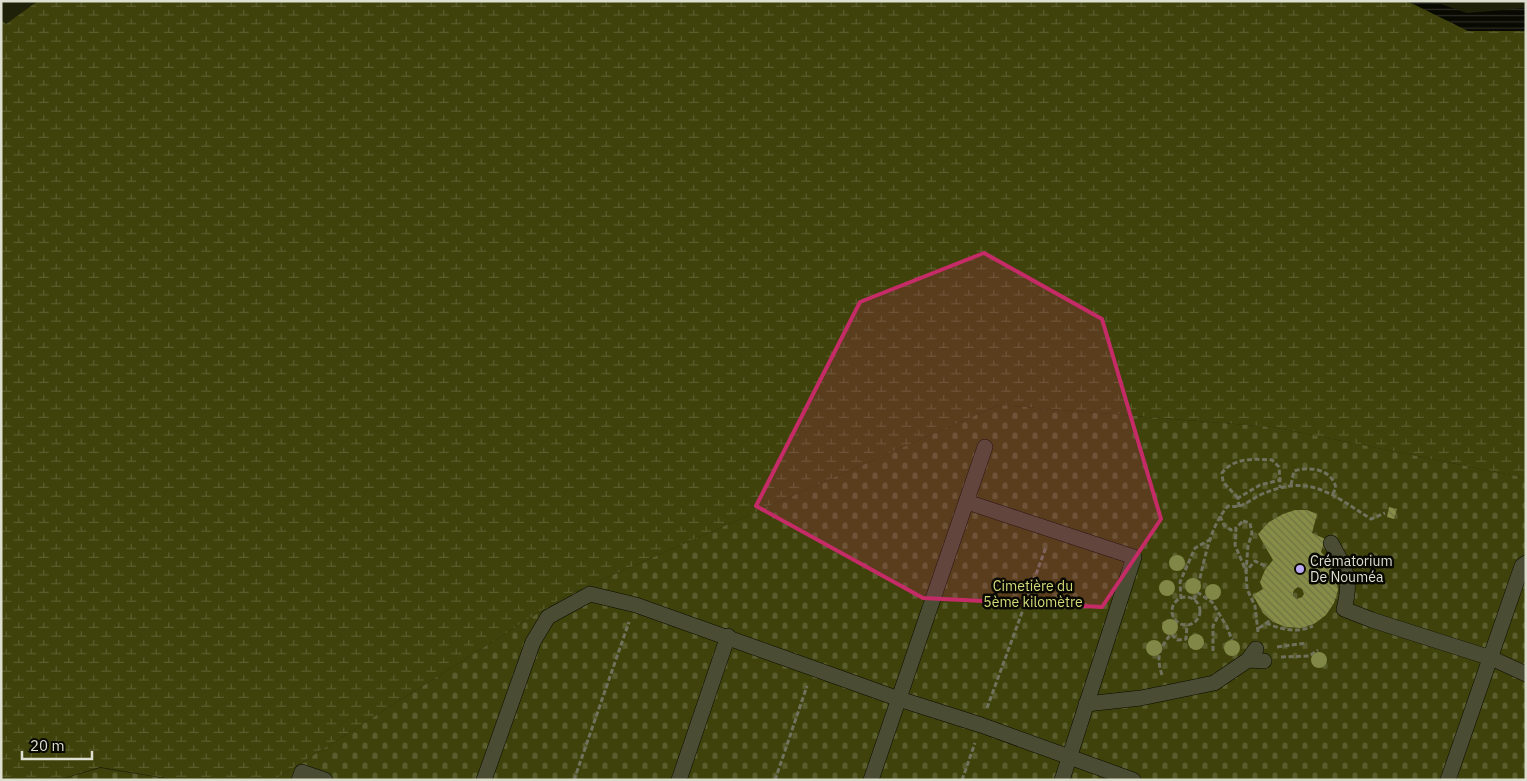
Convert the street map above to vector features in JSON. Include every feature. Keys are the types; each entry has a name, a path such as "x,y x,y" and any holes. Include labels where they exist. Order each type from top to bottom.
{"lane":[{"path":"871,780 985,447"},
{"path":"967,502 1134,557 1062,780"},
{"path":"1331,543 1347,574 1348,593 1344,609 1372,620 1490,658 1526,674"},
{"path":"1448,780 1522,566 1526,563"},
{"path":"484,780 532,642 548,617 590,594 636,604 899,699 981,725 1133,780"},
{"path":"679,780 728,636"},
{"path":"1086,704 1141,698 1214,683 1256,656"},
{"path":"299,780 302,772 325,780"}],"path":[{"path":"1238,507 1238,498 1224,482 1222,473 1227,466 1249,459 1272,460 1280,467 1280,488"},
{"path":"1291,484 1294,471 1309,468 1326,473 1335,481 1336,488 1332,494"},
{"path":"1238,498 1260,485 1280,480"},
{"path":"1194,600 1211,538 1220,515 1228,506 1238,507 1260,495 1291,484 1304,484 1332,494 1371,519 1385,513"},
{"path":"1220,515 1224,525 1231,530 1243,521 1250,523 1252,533 1248,546 1246,572 1247,589 1255,606 1259,628 1256,656"},
{"path":"1236,528 1235,545 1246,572"},
{"path":"962,780 1052,530"},
{"path":"1181,598 1180,582 1195,548 1211,538"},
{"path":"1246,572 1255,561 1267,567"},
{"path":"1197,592 1212,602 1232,640"},
{"path":"1181,598 1194,600 1199,608 1200,613 1196,621 1188,625 1178,623 1173,616 1172,608 1181,598"},
{"path":"574,780 636,604"},
{"path":"1213,651 1213,626 1219,613"},
{"path":"1259,628 1271,620"},
{"path":"1162,622 1178,640 1186,640 1188,625"},
{"path":"1266,623 1289,630 1300,630 1313,626"},
{"path":"1167,693 1158,663 1160,648 1171,634"},
{"path":"1256,656 1307,643"},
{"path":"1256,656 1309,656 1318,650"},
{"path":"775,780 814,668"}],"highlighted area":[{"path":"984,253 1102,319 1161,519 1102,607 923,598 756,506 860,302"}],"green space":[{"path":"38,1 1419,1 1473,26 1526,24 1526,478 1273,427 999,405 565,596 274,780 177,780 100,767 58,780 1,780 1,20 6,24"},
{"name":"Cimetière du 5ème kilomètre","path":"999,405 1273,427 1526,478 1526,780 274,780 565,596"},
{"path":"100,768 175,780 59,780"}],"shaded area":[{"path":"1407,1 1432,1 1467,13 1526,8 1526,31 1468,31"}],"building":[{"path":"1389,507 1397,509 1394,519 1387,517"},
{"name":"Crématorium De Nouméa","path":"1295,510 1307,510 1317,514 1312,533 1325,539 1321,552 1331,562 1336,575 1338,590 1334,603 1326,615 1314,624 1301,628 1286,627 1273,622 1263,613 1253,595 1263,589 1260,582 1265,570 1273,560 1258,534 1269,522","holes":["1298,587 1302,589 1304,594 1302,597 1297,599 1293,596 1295,589"]}],"place":[{"name":"Crématorium De Nouméa","path":"1300,569"}]}
